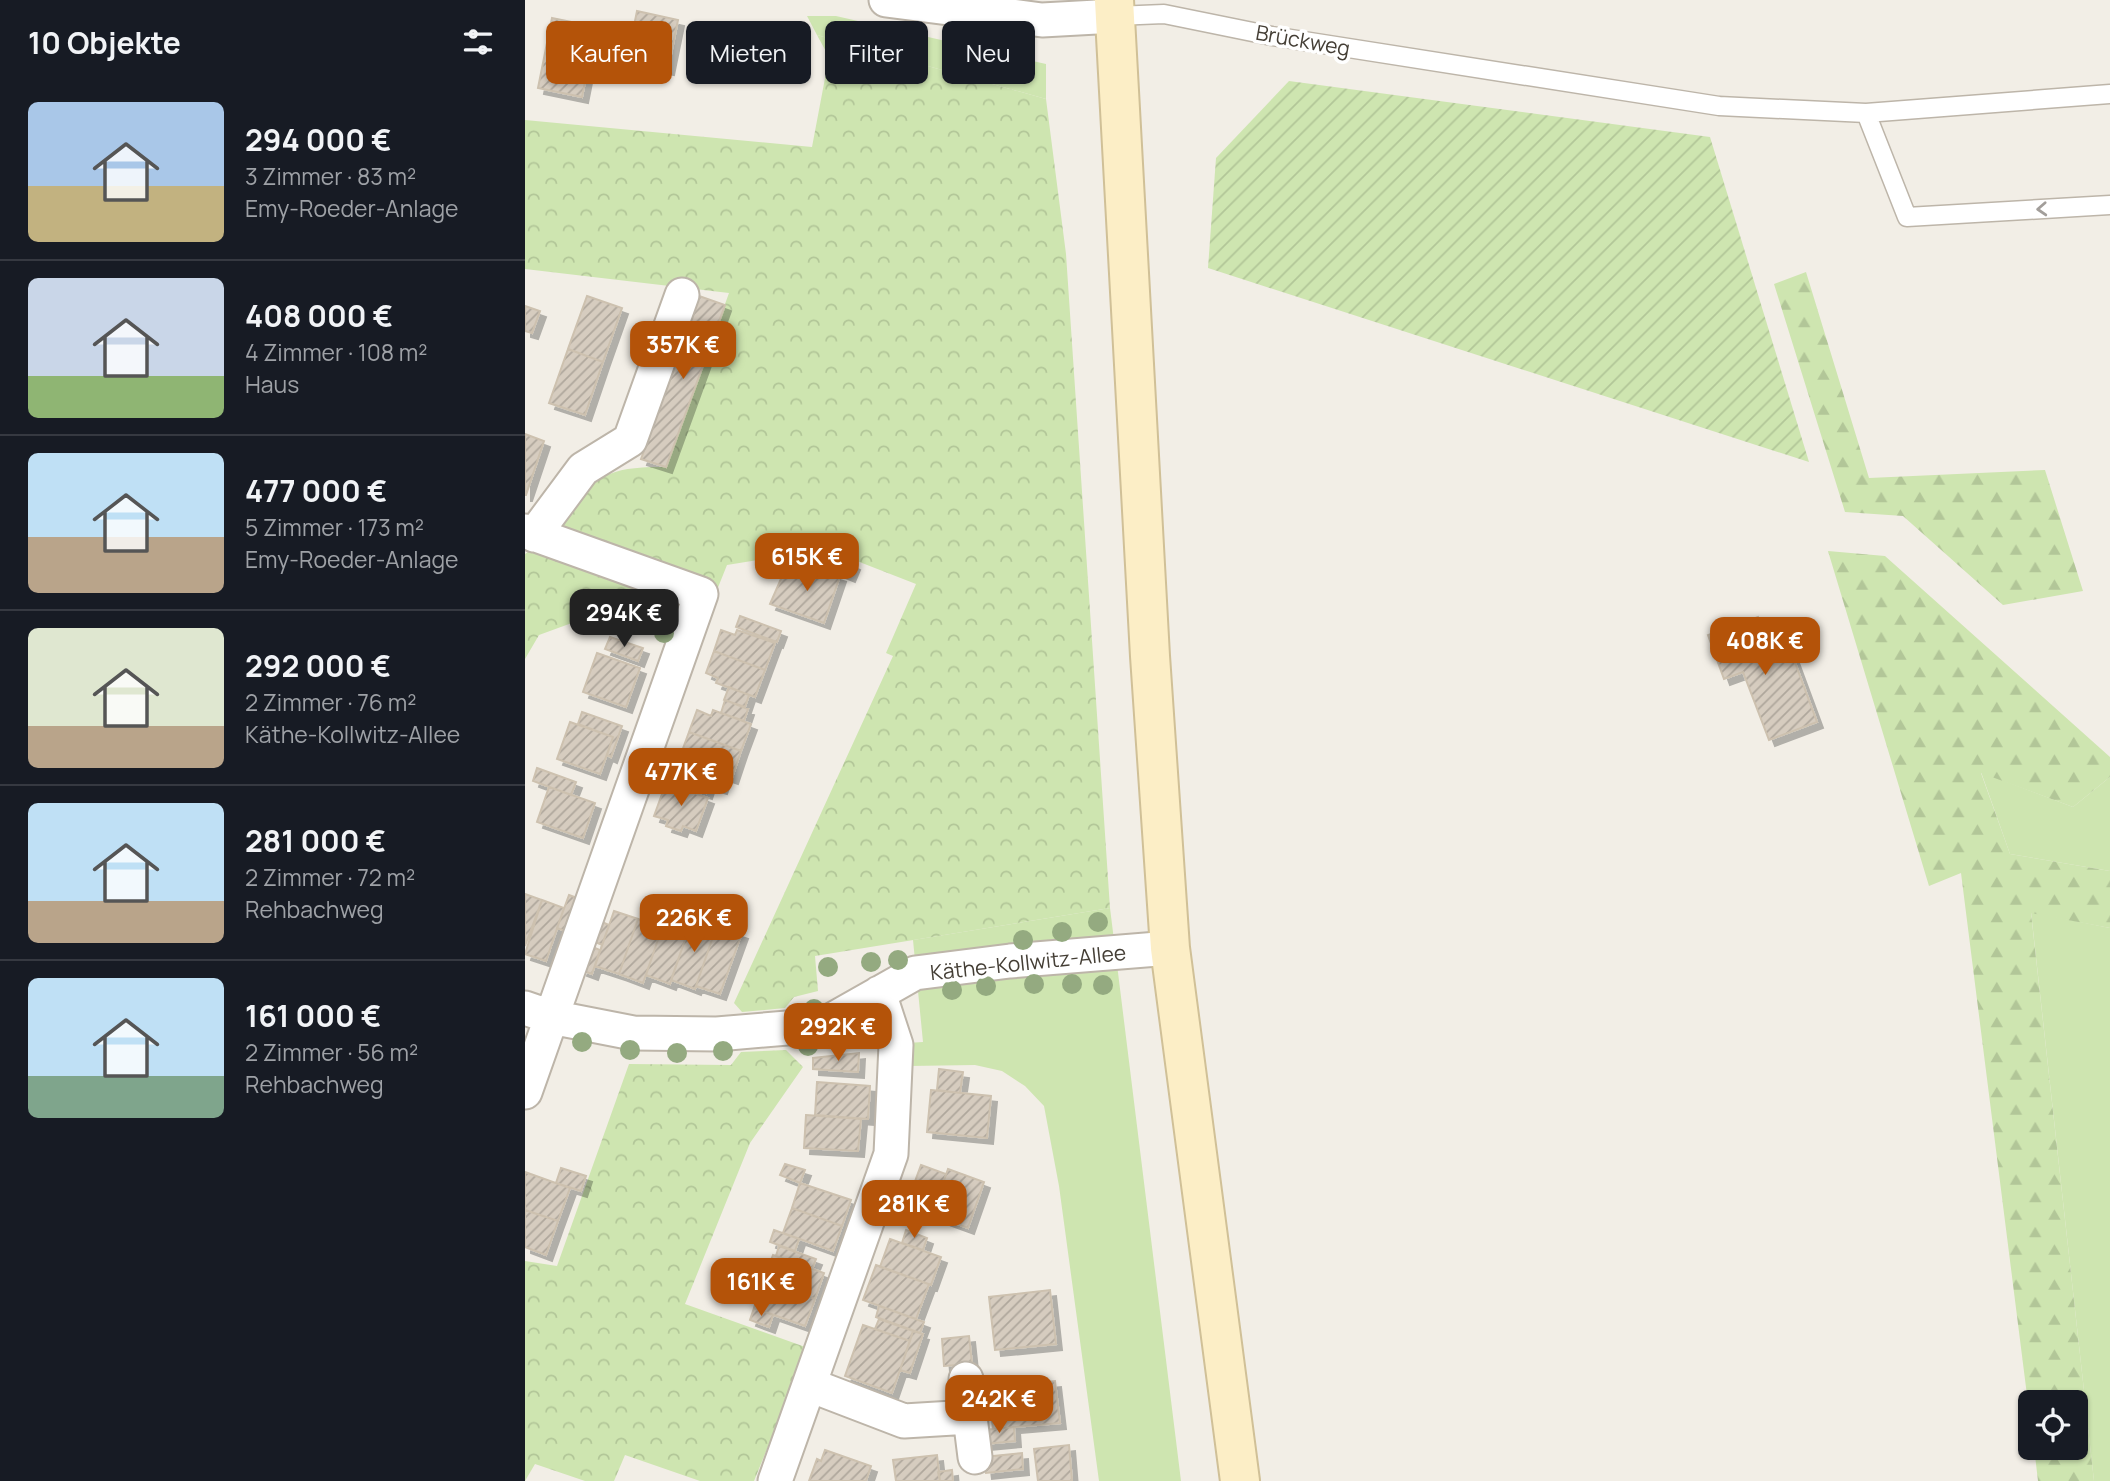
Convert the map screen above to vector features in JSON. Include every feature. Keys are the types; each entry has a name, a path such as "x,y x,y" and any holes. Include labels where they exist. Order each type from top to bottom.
{"street":[{"name":"Brückweg","path":"886,0 1042,20 1115,8"},
{"path":"1115,8 1150,656 1171,948 1240,1481"},
{"path":"525,1092 538,1013 701,594 530,533 583,469 630,440 682,295"},
{"name":"Käthe-Kollwitz-Allee","path":"538,1013 633,1033 717,1034 824,1025 915,973 1010,961 1171,948"},
{"path":"775,1481 891,1154 896,1045 879,993"},
{"path":"966,1379 975,1457"},
{"path":"810,1385 904,1420 970,1417"}],"lane":[{"name":"Brückweg","path":"1115,8 1164,14 1285,38 1719,106 1865,113 2110,94"},
{"path":"1865,113 1906,217 2110,205"}],"green space":[{"path":"807,16 836,16 858,21 825,21 825,37 817,35"},
{"path":"817,35 825,37 825,50"},
{"path":"928,37 942,40 942,70 928,66"},
{"path":"1035,61 1046,64 1046,99 992,84 1035,84"},
{"path":"928,66 942,70 942,84 992,84 1046,99 1066,254 1110,908 815,956 818,991 794,997 785,1008 742,1012 734,1003 893,656 886,653 916,584 826,549 727,565 717,590 554,528 578,498 600,479 627,469 666,467 729,293 525,269 525,120 812,147 825,78 825,84 928,84"},
{"path":"1289,81 1710,137 1809,462 1208,268 1216,158"},
{"path":"1806,272 1869,478 2045,470 2083,591 2003,605 1903,516 1845,512 1774,284"},
{"path":"534,548 635,584 616,633 580,620 539,635 525,659 525,554"},
{"path":"1828,551 1885,556 2110,757 2110,777 2073,807 1981,773 2010,854 2110,871 2110,928 2031,913 2084,1390 2026,1390 1961,873 1929,886"},
{"path":"1981,772 2073,807 2110,777 2110,871 2010,854"},
{"path":"1110,908 1181,1481 1099,1481 1059,1186 1044,1106 1025,1086 1002,1071 975,1065 909,1066 907,1043 923,1042 913,940"},
{"path":"2031,912 2110,928 2110,1481 2094,1481 2088,1427 2088,1390 2084,1390"},
{"path":"786,1050 803,1067 750,1143 685,1304 808,1348 754,1481 700,1481 625,1455 614,1481 585,1481 535,1464 525,1481 525,1261 557,1266 629,1064 731,1065 741,1052"},
{"path":"2088,1427 2094,1481 2038,1481 2036,1460 2088,1460"}],"building":[{"path":"637,11 678,20 672,49 672,21 635,21"},
{"path":"546,48 546,84 585,84 582,97 538,88"},
{"path":"587,296 622,308 603,362 568,349"},
{"path":"699,296 725,305 666,467 641,459"},
{"path":"525,306 540,311 532,333 525,331"},
{"path":"568,349 603,362 585,415 549,403"},
{"path":"525,434 544,441 526,495 525,495"},
{"path":"830,554 854,564 849,576 825,566"},
{"path":"808,555 810,567 784,572 782,559"},
{"path":"813,567 840,576 824,623 770,604 784,572"},
{"path":"740,616 781,631 777,642 736,627"},
{"path":"1758,617 1772,656 1790,649 1817,722 1769,740 1743,672 1724,679 1708,635"},
{"path":"721,630 735,635 737,630 775,643 765,670 714,651"},
{"path":"610,637 643,648 638,661 605,649"},
{"path":"714,651 765,670 755,697 716,683 718,678 706,673"},
{"path":"597,653 640,668 626,707 583,692"},
{"path":"729,687 749,695 745,707 724,700"},
{"path":"725,700 748,709 744,721 721,713"},
{"path":"697,710 711,716 713,710 751,724 741,751 689,732"},
{"path":"582,712 622,726 611,757 607,755 613,737 578,724"},
{"path":"570,722 613,737 600,774 557,759"},
{"path":"689,732 741,751 732,778 694,765 695,759 681,754"},
{"path":"700,767 725,776 721,788 696,780"},
{"path":"537,768 576,782 571,795 533,781"},
{"path":"691,778 709,784 706,793 688,787"},
{"path":"666,783 708,798 696,831 683,826 681,831 666,826 668,820 654,816"},
{"path":"549,787 595,803 583,838 537,822"},
{"path":"525,894 542,900 525,946"},
{"path":"569,895 580,899 568,932 557,928"},
{"path":"542,900 564,908 546,961 525,954"},
{"path":"614,911 638,919 619,974 595,966"},
{"path":"666,916 690,925 670,984 646,975"},
{"path":"638,919 662,928 643,983 619,974"},
{"path":"692,920 716,928 695,989 671,980"},
{"path":"602,922 609,925 602,945 595,942"},
{"path":"717,925 742,933 720,994 696,986"},
{"path":"590,946 600,950 592,974 581,970"},
{"path":"859,1053 858,1072 813,1069 813,1058"},
{"path":"939,1069 963,1072 960,1093 937,1090"},
{"path":"817,1082 870,1086 868,1119 815,1115"},
{"path":"931,1090 991,1096 987,1138 927,1132"},
{"path":"806,1115 861,1119 858,1151 804,1148"},
{"path":"785,1164 805,1170 800,1183 780,1175"},
{"path":"921,1165 946,1174 936,1204 910,1195"},
{"path":"561,1168 586,1176 581,1191 556,1183"},
{"path":"948,1169 984,1182 968,1228 932,1215"},
{"path":"525,1172 570,1188 558,1221 525,1210"},
{"path":"800,1183 851,1200 842,1226 792,1208"},
{"path":"792,1208 842,1226 833,1251 783,1233"},
{"path":"525,1210 558,1221 546,1255 525,1247"},
{"path":"774,1230 799,1239 795,1251 770,1242"},
{"path":"906,1230 927,1238 923,1250 902,1243"},
{"path":"890,1239 941,1257 931,1285 880,1267"},
{"path":"779,1246 816,1259 812,1269 776,1256"},
{"path":"773,1255 824,1273 815,1299 763,1281"},
{"path":"876,1265 929,1284 916,1319 863,1300"},
{"path":"763,1281 815,1299 805,1326 754,1308"},
{"path":"1050,1290 1056,1344 995,1350 989,1297"},
{"path":"879,1306 924,1322 920,1333 876,1317"},
{"path":"754,1308 773,1315 769,1327 750,1320"},
{"path":"879,1319 913,1331 910,1341 875,1329"},
{"path":"863,1325 910,1341 892,1393 845,1376"},
{"path":"913,1331 923,1334 910,1373 900,1370"},
{"path":"969,1336 972,1364 944,1366 942,1339"},
{"path":"1055,1381 1060,1423 993,1429 988,1388"},
{"path":"1014,1427 1015,1441 985,1444 984,1430"},
{"path":"1069,1445 1072,1481 1038,1481 1034,1449"},
{"path":"825,1450 871,1466 866,1481 809,1481 817,1459 821,1461"},
{"path":"1022,1453 1023,1469 986,1473 984,1457"},
{"path":"937,1455 940,1481 896,1481 893,1460"},
{"path":"952,1470 953,1481 940,1481 938,1472"}]}
